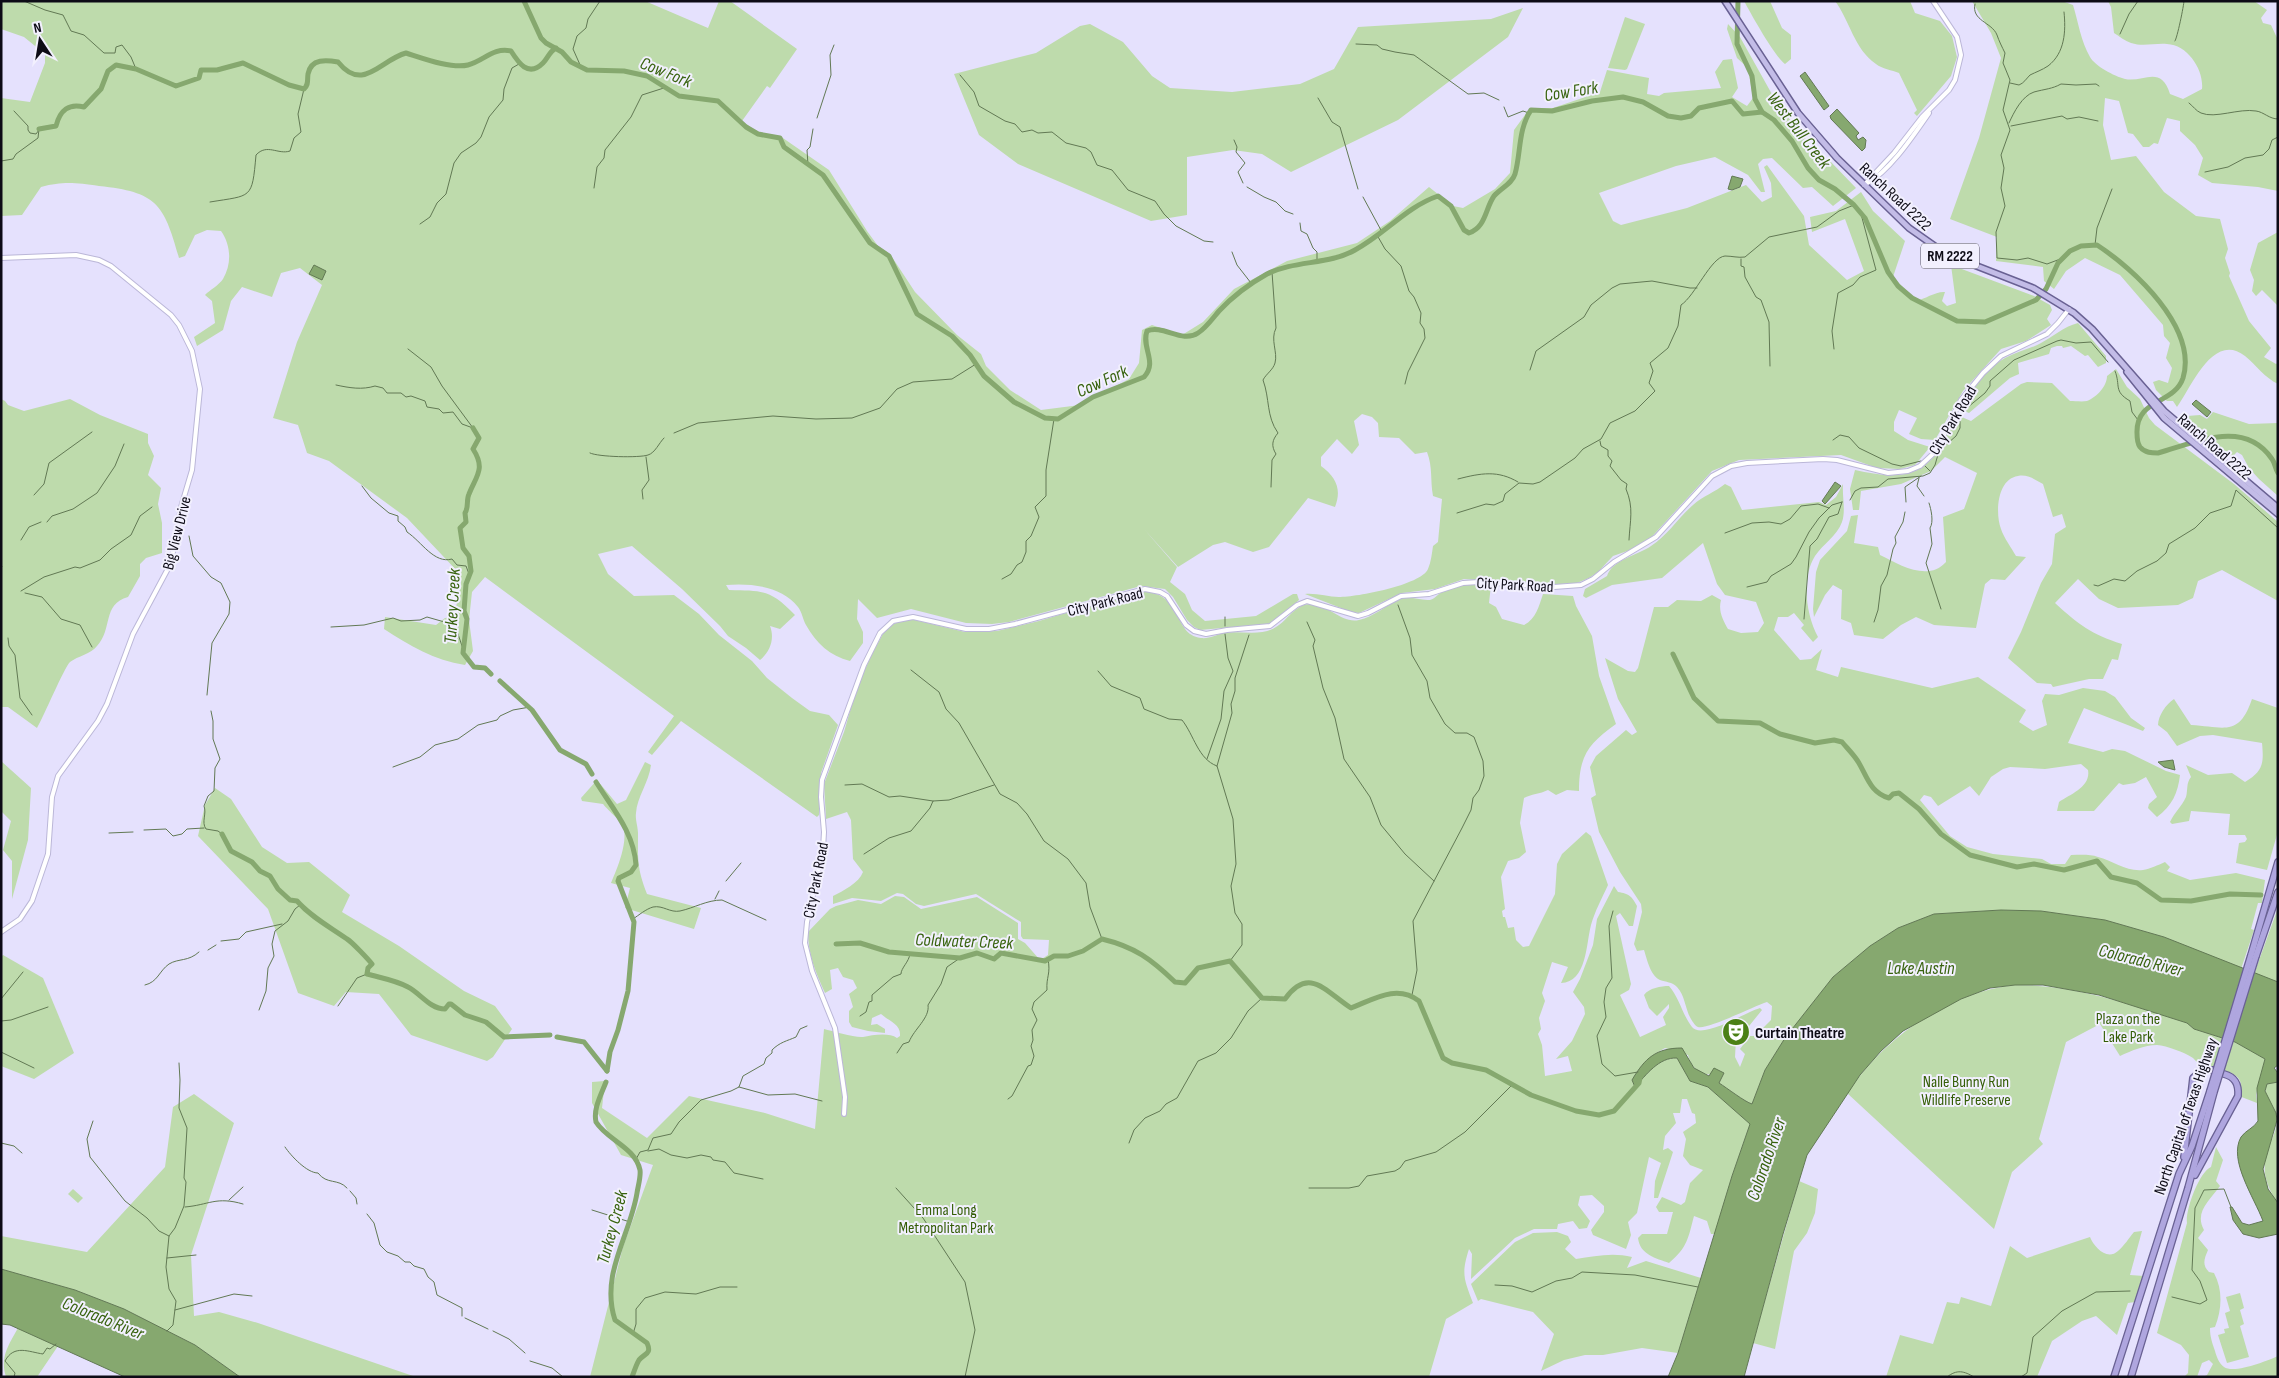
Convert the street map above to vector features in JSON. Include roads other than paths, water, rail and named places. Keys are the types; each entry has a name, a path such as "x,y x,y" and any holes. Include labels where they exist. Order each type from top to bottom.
{"highway":[{"name":"North Capital of Texas Highway","path":"2114,1377 2181,1169 2192,1146 2212,1091 2254,956 2278,862"},
{"name":"North Capital of Texas Highway","path":"2254,956 2278,892"},
{"path":"2181,1169 2186,1149 2193,1078 2202,1070 2213,1070"},
{"path":"2188,1188 2202,1158 2238,1096 2237,1084 2231,1076 2224,1074"},
{"name":"North Capital of Texas Highway","path":"2131,1377 2188,1188 2212,1091"}],"main road":[{"name":"Ranch Road 2222","path":"1725,1 1734,18 1798,113 1864,186 1908,228 1928,243 1962,261 2032,288 2069,309 2092,330 2167,418 2173,419 2187,436"},
{"name":"Ranch Road 2222","path":"2162,412 2187,436 2278,508"},
{"name":"Ranch Road 2222","path":"2207,452 2278,514"}],"street":[{"path":"1864,186 1873,181 1897,156 1932,108 1952,85 1959,70 1961,55 1955,32 1933,1"},
{"name":"Big View Drive","path":"1,258 76,255 99,260 111,266 171,315 179,325 192,351 200,389 192,470 181,507 171,563 133,634 107,704 98,721 58,776 52,797 48,854 32,902 20,918 1,932"},
{"name":"City Park Road","path":"844,1114 846,1096 835,1028 809,962 806,934 823,849 822,780 859,676 876,639 889,624 908,617 966,629 989,629 1015,624 1145,589 1160,592 1167,596 1190,629 1206,634 1270,626 1297,605 1307,601 1358,616 1401,596 1429,594 1463,582 1554,587 1581,585 1593,579 1614,562 1656,537 1712,476 1731,466 1823,459 1836,460 1888,473 1908,471 1920,466 1934,452 1966,393 1992,363 2006,353 2047,334 2058,324 2069,309"}],"water":[{"path":"1805,72 1829,106 1824,110 1800,76"},
{"path":"1837,109 1859,133 1856,136 1858,140 1863,137 1866,140 1865,148 1862,151 1831,119 1830,116"},
{"path":"1732,176 1743,179 1740,187 1732,190 1728,189"},
{"path":"314,265 326,271 322,280 309,274"},
{"path":"2196,400 2211,412 2207,417 2192,404"},
{"path":"1835,482 1841,486 1825,504 1822,501"},
{"path":"2173,760 2175,770 2164,767 2158,762"},
{"name":"Lake Austin","path":"2001,910 2041,911 2105,920 2164,937 2278,982 2278,1065 2274,1068 2278,1073 2278,1082 2267,1084 2265,1091 2276,1113 2277,1120 2263,1169 2268,1189 2278,1203 2278,1234 2259,1238 2243,1234 2233,1220 2230,1207 2232,1207 2242,1223 2249,1225 2263,1221 2240,1167 2238,1146 2241,1137 2258,1121 2257,1088 2265,1059 2235,1042 2194,1029 2187,1023 2099,995 2043,985 2015,985 1990,988 1961,999 1903,1031 1881,1051 1860,1075 1807,1155 1783,1234 1744,1377 1668,1377 1678,1353 1732,1176 1750,1124 1708,1087 1690,1081 1677,1058 1664,1060 1648,1072 1635,1087 1632,1080 1637,1072 1647,1060 1658,1052 1682,1048 1694,1068 1709,1076 1714,1068 1724,1073 1719,1083 1752,1104 1765,1070 1785,1038 1833,977 1870,946 1898,928 1934,914"},
{"name":"Colorado River","path":"1,1269 75,1290 124,1309 195,1345 240,1377 125,1377 10,1325 1,1324"}],"waterway":[{"path":"24,1 63,15 71,31 84,35 104,53 115,53 116,47 122,45 131,57 136,69"},
{"name":"Cow Fork","path":"524,1 541,38 562,52 571,62 587,70 624,71 647,76 679,96 718,101 746,127 758,134 780,138 784,147 823,175 870,243 889,256 917,314 952,336 970,355 984,376 1014,402 1045,418 1058,419 1093,397 1144,377 1150,366 1146,343 1147,331 1159,330 1192,336 1207,326 1230,300 1260,278 1289,266 1345,255 1366,244 1426,201 1438,196 1451,206 1464,230 1469,233 1475,230 1482,222 1494,196 1514,177 1524,125 1531,110 1552,111 1592,101 1623,97 1643,102 1668,116 1681,118 1691,116 1699,108 1732,101 1743,114 1762,112"},
{"path":"581,67 573,49 577,36 586,28 588,19 600,1"},
{"name":"West Bull Creek","path":"1738,1 1737,44 1752,76 1755,99 1762,112 1774,120 1792,141 1808,168 1819,180 1835,189 1854,205 1865,218 1888,272 1898,286 1912,298 1957,321 1985,322 2036,300 2046,289 2058,263 2070,251 2081,246 2097,245 2144,284 2160,302 2172,320 2181,339 2185,359 2183,378 2172,393 2142,413 2138,422 2137,433 2140,447 2146,452 2158,453 2203,440 2233,436 2248,439 2261,447 2274,462 2278,473"},
{"path":"2120,34 2129,14 2138,1"},
{"path":"2175,41 2184,1"},
{"path":"1975,4 1976,14 1997,35 2005,53 2003,63 2010,80 2003,110 2010,130 2001,155 2004,168 2001,188 2005,206 1996,232 1997,258 2017,260 2028,258 2047,264 2063,258"},
{"path":"2010,83 2019,85 2030,75 2054,61 2063,41 2065,27 2064,12"},
{"path":"1356,44 1377,45 1382,49 1414,55 1468,94 1484,93 1499,100"},
{"path":"817,118 831,75 830,55 834,45"},
{"path":"39,129 56,126 60,116 70,107 84,107 101,89 108,71 116,65 136,69 176,86 199,78 201,70 217,70 243,63 289,85 304,89 312,65 320,61 338,62 347,71 356,75 364,75 406,53 453,66 461,66 474,63 505,50 511,51 524,67 533,69 543,63 556,48"},
{"path":"420,224 430,217 437,203 446,194 454,163 461,153 476,143 481,137 489,117 503,100 504,89 512,68 519,64"},
{"path":"960,75 974,92 979,106 1005,121 1015,124 1022,132 1032,130 1038,133 1052,132 1066,143 1086,148 1091,152 1097,165 1112,170 1128,190 1155,201 1176,226 1204,241 1213,242"},
{"path":"2009,123 2022,101 2034,92 2061,84 2096,84 2099,86"},
{"path":"594,188 597,167 604,158 605,150 631,117 642,95 667,87"},
{"path":"210,202 234,198 247,193 251,188 253,180 256,155 260,152 264,150 290,151 294,138 301,132 298,114 304,89"},
{"path":"1318,98 1332,122 1340,127 1358,189"},
{"path":"2189,103 2199,112 2207,115 2249,110 2278,119"},
{"path":"1504,107 1508,117 1523,111 1529,113"},
{"path":"14,111 28,126 30,133 36,134 39,130"},
{"path":"2011,126 2062,116 2067,119 2079,117 2098,121"},
{"path":"1,161 13,159 16,154 38,138 39,129"},
{"path":"808,165 807,150 810,147 813,129"},
{"path":"2205,172 2228,167 2245,158 2263,155 2269,149 2272,140 2278,137"},
{"path":"1234,140 1237,147 1236,152 1245,163 1238,172 1243,183"},
{"path":"1247,187 1276,202 1285,211 1293,214"},
{"path":"2095,245 2097,228 2112,189"},
{"path":"1363,197 1382,232"},
{"path":"1457,513 1486,504 1494,505 1503,501 1505,494 1519,483 1533,484 1540,482 1575,458 1583,449 1601,439 1610,423 1635,411 1655,391 1649,383 1653,371 1650,363 1668,348 1678,326 1681,305 1720,258 1725,256 1745,257 1769,237 1817,227 1839,211 1854,205"},
{"path":"1834,349 1832,331 1838,293 1853,285 1860,277 1876,270 1861,214"},
{"path":"1300,223 1301,231 1307,234 1313,248 1317,252 1317,260"},
{"path":"1377,235 1385,249 1401,266 1409,291 1414,297 1421,313 1420,323 1424,329 1425,338 1408,372 1405,384"},
{"path":"1232,252 1237,265 1251,283"},
{"path":"1741,259 1741,266 1744,267 1745,277 1756,297 1761,300 1769,322 1770,366"},
{"path":"1271,487 1272,460 1276,454 1273,443 1278,433 1270,414 1263,380 1273,368 1276,359 1272,272"},
{"path":"1530,370 1536,351 1584,317 1591,305 1620,284 1652,281 1697,288"},
{"path":"1850,500 1855,491 1861,488 1878,487 1888,479 1923,476 1930,473 1935,465 1939,451 1956,436 1960,428 1962,412 1985,393 1990,386 1990,381 2014,360 2061,340 2076,343 2091,342 2108,362"},
{"name":"Turkey Creek","path":"408,349 431,367 442,386 473,428"},
{"path":"674,433 698,423 773,416 816,419 852,418 880,408 897,389 913,382 952,379 976,364"},
{"path":"2115,371 2119,391 2130,401 2132,412 2138,420"},
{"path":"336,385 356,388 375,386 383,388 387,393 401,393 406,397 411,396 425,401 427,407 439,409 443,413 453,412 462,424 473,428"},
{"path":"1002,579 1011,574 1017,565 1022,562 1026,552 1026,541 1031,536 1039,517 1035,507 1046,496 1046,470 1054,419"},
{"name":"Turkey Creek","path":"473,428 479,438 473,449 477,456 479,467 477,477 468,496 465,513 466,522 460,528 463,548 469,556 471,571 466,584 464,611 467,619 463,653 474,667 485,668 491,674"},
{"path":"34,495 44,484 49,463 92,432"},
{"path":"1833,440 1840,435 1849,437 1859,448 1892,464 1901,466 1921,461"},
{"path":"590,453 619,457 648,455 655,450 664,438"},
{"path":"1600,441 1601,446 1608,450 1608,456 1612,461 1610,466 1621,480 1627,484 1626,489 1631,508 1629,540"},
{"path":"47,522 52,516 73,509 97,493 115,466 124,444"},
{"path":"643,499 642,490 649,480 646,457"},
{"path":"1925,466 1930,471"},
{"path":"1458,479 1474,475 1496,474 1518,482"},
{"path":"1906,502 1905,487 1921,476"},
{"path":"1919,478 1917,486 1924,496"},
{"path":"362,486 371,498 389,513 398,516 398,521 405,527 407,532 428,551 439,558 452,559 457,565 466,566 469,574"},
{"path":"2094,585 2098,586 2114,579 2125,581 2137,571 2157,561 2166,553 2169,544 2195,528 2210,513 2231,506 2236,490 2278,528"},
{"path":"1747,587 1767,582 1771,576 1791,564 1819,518 1832,505 1842,502"},
{"path":"1804,619 1810,546 1817,539 1829,517 1838,514 1842,502"},
{"path":"1929,503 1932,516 1930,528 1932,544 1926,563 1941,609"},
{"path":"1725,533 1752,523 1769,522 1781,524 1790,519 1801,506 1818,504 1829,508"},
{"path":"21,591 44,577 75,567 80,568 100,560 111,549 131,535 140,516 152,507"},
{"path":"1874,622 1878,610 1881,586 1887,575 1896,543 1895,537 1903,522 1905,512"},
{"path":"21,540 29,527 41,522"},
{"path":"189,536 193,556 211,577 221,583 230,602 229,614 212,643 207,695"},
{"path":"25,593 42,597 61,619 80,625 92,647"},
{"path":"1398,605 1410,638 1412,655 1427,681 1430,698 1445,724 1455,733 1467,733 1474,737 1483,761 1484,776 1479,790 1473,798 1471,810 1413,921 1417,970 1412,995"},
{"path":"331,627 364,625 393,618 401,621 420,620 427,617 455,625 464,652"},
{"path":"1225,617 1225,626"},
{"path":"1307,622 1315,640 1313,646 1323,688 1335,718 1344,759 1370,797 1381,825 1405,854 1434,881"},
{"path":"1207,759 1221,719 1224,691 1233,671 1228,658 1225,634"},
{"path":"1217,766 1232,713 1231,704 1235,691 1235,678 1249,635"},
{"path":"8,638 9,646 15,655 20,698 32,715"},
{"path":"1673,654 1694,698 1718,721 1760,723 1780,734 1815,743 1834,740 1842,742 1857,760 1877,792 1889,798 1893,794 1899,793 1919,809 1941,834 1970,855 2017,867 2034,864 2064,870 2097,861 2111,877 2137,883 2161,900 2191,901 2230,894 2261,895"},
{"path":"911,670 939,692 946,709 959,723 1000,794 1017,803 1027,814 1044,841 1068,859 1086,883 1090,907 1102,939"},
{"path":"1098,671 1111,686 1140,698 1144,709 1169,719 1182,720 1205,758 1217,766 1233,819 1236,864 1231,886 1235,913 1242,924 1242,945 1230,961"},
{"name":"Turkey Creek","path":"500,681 532,710 560,750 586,764 592,774"},
{"path":"393,767 420,757 435,745 458,739 478,725 497,720 500,716 513,710 530,707"},
{"path":"211,711 213,739 220,759 215,768 214,791 208,796 204,806 204,824 206,829 218,831 222,834"},
{"name":"Turkey Creek","path":"596,782 627,832 636,865 631,872 619,878 618,881 634,922 628,991 610,1052 607,1071"},
{"path":"845,785 862,784 889,797 900,796 933,801"},
{"path":"864,854 889,838 911,831 930,808 933,801 949,800 994,785"},
{"path":"144,830 166,829 173,836 182,834 187,829 204,828"},
{"path":"109,833 133,832"},
{"path":"222,834 231,851 252,862 260,871 270,876 278,889 290,900 297,901 314,917 356,947 372,964 368,968 367,974 403,985 430,1004 440,1008 445,1009 451,1004 465,1015 486,1022 504,1037 550,1035"},
{"path":"726,881 741,863"},
{"path":"715,899 719,891"},
{"path":"633,919 653,907 680,911 711,901 722,900 766,920"},
{"path":"259,1010 266,991 268,968 274,956 272,944 275,931 288,921 295,909 300,905"},
{"path":"1613,911 1609,926 1612,978 1606,988 1604,1002 1606,1017 1597,1036 1602,1064 1615,1076 1638,1072"},
{"path":"221,941 239,939 246,932 282,924"},
{"name":"Coldwater Creek","path":"836,944 860,943 889,952 960,958 977,953 994,959 1001,953 1045,961 1054,956 1068,956 1083,951 1102,939 1114,942 1142,955 1175,982 1185,983 1198,968 1230,961 1262,998 1285,999 1294,989 1302,984 1310,983 1325,989 1351,1008 1377,997 1394,993 1411,996 1419,1001 1443,1058 1452,1063 1486,1070 1531,1095 1576,1111 1599,1115 1614,1111 1639,1083 1640,1078"},
{"path":"208,950 216,945"},
{"path":"145,985 156,979 169,964 187,959 199,952"},
{"path":"860,1016 866,1012 869,1002 872,1001 872,995 893,977 901,974 910,954"},
{"path":"897,1053 903,1044 909,1042 927,1014 928,1005 941,984 947,967 960,958"},
{"path":"1008,1099 1012,1096 1028,1066 1031,1065 1034,1056 1031,1046 1033,1040 1032,1030 1037,1020 1032,1009 1034,1002 1047,990 1048,959"},
{"path":"1,999 23,972"},
{"path":"338,1006 357,978 367,974"},
{"path":"1129,1143 1134,1130 1145,1118 1160,1111 1166,1104 1177,1098 1198,1061 1216,1053 1231,1038 1248,1011 1262,998"},
{"path":"1,1021 11,1020 48,1007"},
{"path":"635,1161 640,1152 648,1150 653,1138 671,1134 679,1122 701,1100 739,1087 743,1076 764,1064 766,1058 775,1047 796,1037 800,1029 807,1026"},
{"path":"557,1037 584,1042 607,1071"},
{"path":"1,1052 34,1068"},
{"path":"167,1331 173,1325 176,1301 169,1289 166,1267 169,1236 175,1228 184,1206 186,1182 184,1178 187,1128 179,1108 179,1063"},
{"name":"Turkey Creek","path":"606,1082 597,1107 596,1122 607,1134 633,1155 640,1170 633,1209 618,1255 611,1287 611,1303 615,1320 647,1343 649,1349 639,1360 632,1377"},
{"path":"1309,1188 1349,1188 1359,1186 1367,1176 1395,1171 1405,1161 1436,1152 1465,1132 1512,1085"},
{"path":"739,1087 768,1095 795,1094 822,1101"},
{"path":"93,1121 87,1139 90,1157 125,1201 147,1218 159,1231 169,1236"},
{"path":"1,1143 14,1146 22,1153"},
{"path":"285,1147 304,1167 318,1173 325,1179 340,1183 347,1188"},
{"path":"648,1151 659,1149 671,1155 687,1158 701,1155 711,1157 713,1160 725,1162 734,1173 763,1179"},
{"path":"229,1200 243,1187"},
{"path":"896,1188 923,1218 965,1282 975,1330 965,1377"},
{"path":"2172,1297 2200,1304 2207,1300 2200,1281 2192,1270 2195,1208 2204,1190 2224,1189 2231,1207"},
{"path":"350,1191 356,1198 357,1204"},
{"path":"185,1207 219,1201 243,1204"},
{"path":"592,1210 630,1222"},
{"path":"367,1214 374,1223 380,1245 387,1252 398,1256 405,1262 410,1262 414,1266 424,1269 428,1277 434,1282 437,1295 462,1308 462,1316"},
{"path":"167,1258 196,1255"},
{"path":"1495,1285 1512,1286 1532,1292 1556,1281 1572,1278 1582,1272 1635,1275 1698,1287"},
{"path":"633,1334 636,1324 636,1309 645,1298 665,1292 696,1294 720,1287 737,1287"},
{"path":"2021,1377 2027,1373 2033,1337 2062,1311 2096,1292 2130,1291"},
{"path":"175,1310 234,1294 252,1296"},
{"path":"465,1318 488,1329"},
{"path":"493,1331 509,1339 525,1353"},
{"path":"14,1377 15,1373 5,1361 13,1352 22,1350 43,1354 47,1348 50,1349 56,1344"},
{"path":"530,1361 552,1368 563,1377"},
{"path":"1947,1377 1960,1372 1974,1377"}],"place":[{"name":"Curtain Theatre","path":"1736,1032"}],"park label":[{"name":"Plaza on the Lake Park","path":"2128,1027"},
{"name":"Nalle Bunny Run Wildlife Preserve","path":"1966,1090"},
{"name":"Emma Long Metropolitan Park","path":"946,1218"}]}
